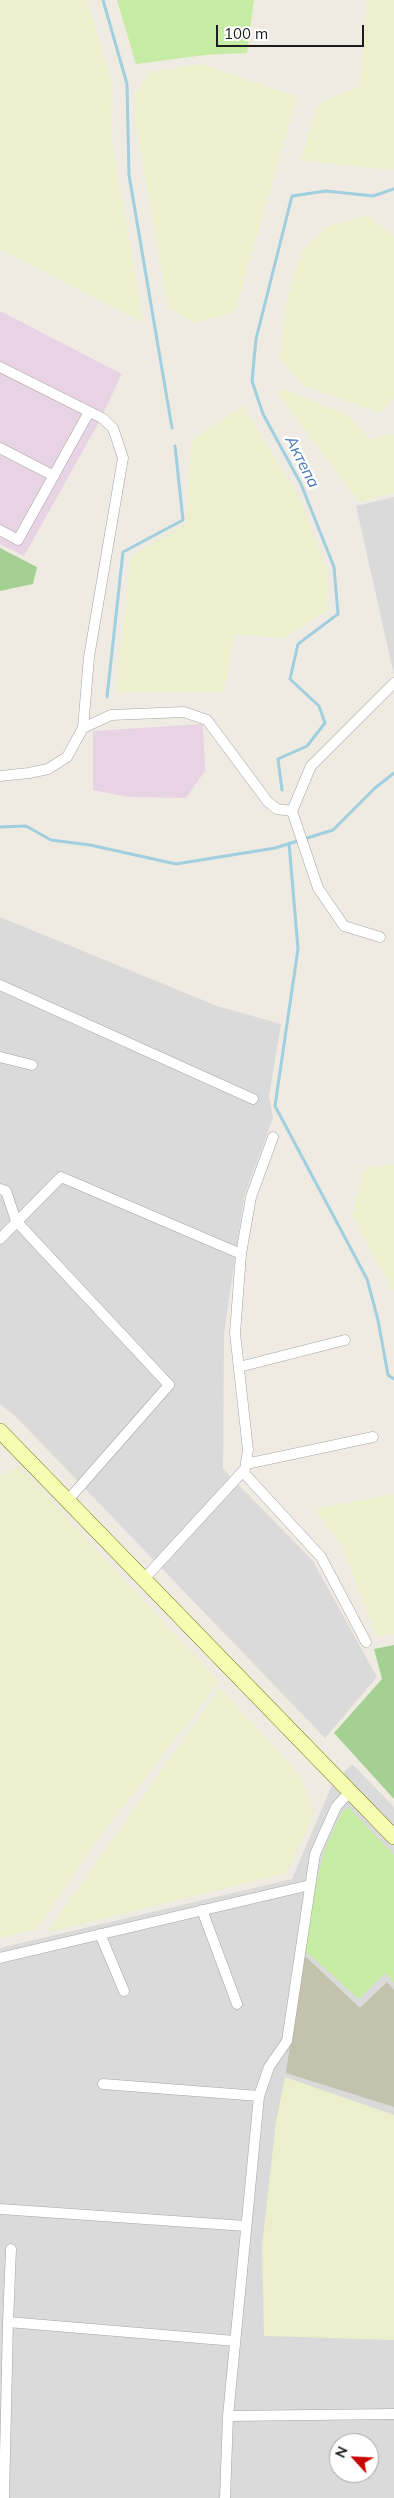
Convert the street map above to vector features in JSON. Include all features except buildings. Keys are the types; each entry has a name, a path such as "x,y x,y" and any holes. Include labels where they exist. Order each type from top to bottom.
{"main road":[{"path":"0,1431 351,1790 394,1837"}],"street":[{"path":"0,367 102,418 114,428 123,458 88,657 83,728 67,756 48,769 0,776"},
{"path":"0,530 18,540 89,412"},
{"path":"0,448 54,476"},
{"path":"380,937 344,926 318,888 292,811 311,766 394,683"},
{"path":"83,728 111,715 184,712 207,720 268,802 277,809 292,811"},
{"path":"0,985 253,1099"},
{"path":"0,1058 32,1065"},
{"path":"144,1579 244,1468 248,1450 235,1333 241,1254 250,1197 273,1136"},
{"path":"0,1240 16,1221 61,1177 241,1254"},
{"path":"0,1190 6,1191 16,1221 169,1385 68,1500"},
{"path":"239,1367 344,1340"},
{"path":"244,1468 373,1437"},
{"path":"244,1468 321,1557 366,1642"},
{"path":"225,2498 228,2416 258,2096 268,2067 287,2041 315,1854 336,1808 351,1790"},
{"path":"0,1958 310,1885"},
{"path":"202,1910 237,2004"},
{"path":"100,1934 124,1991"},
{"path":"103,2084 258,2096"},
{"path":"0,2209 246,2226"},
{"path":"4,2498 2,2450 11,2249"},
{"path":"8,2322 235,2341"},
{"path":"228,2416 394,2414"}],"shaded area":[{"path":"0,0 87,0 111,81 112,142 143,322 0,249"},
{"path":"367,0 394,0 394,170 301,160 318,104 360,86"},
{"path":"201,64 297,97 235,312 194,323 168,307 135,118 135,94 151,72"},
{"path":"368,215 394,237 394,399 379,413 303,385 280,358 286,302 302,252 328,226"},
{"path":"0,311 122,374 99,422 24,556 0,544"},
{"path":"282,388 349,416 371,440 384,435 394,435 394,493 359,502 279,395"},
{"path":"243,406 298,495 327,570 327,610 283,638 235,634 224,692 116,692 131,556 186,524 191,441"},
{"path":"394,497 394,675 356,506"},
{"path":"203,724 205,771 186,798 128,797 93,790 93,731"},
{"path":"0,917 217,1006 281,1024 269,1096 273,1118 244,1197 224,1334 223,1469 313,1561 377,1677 325,1738 17,1418 0,1404"},
{"path":"394,1165 394,1292 352,1216 365,1167"},
{"path":"19,1466 219,1682 95,1843 37,1929 0,1938 0,1477"},
{"path":"394,1494 394,1634 377,1637 342,1546 315,1509"},
{"path":"220,1688 299,1774 314,1812 287,1873 47,1932"},
{"path":"352,1764 394,1807 394,2498 0,2498 0,1948 292,1879 332,1785"},
{"path":"303,1954 360,2008 387,1982 394,1990 394,2107 286,2073"},
{"path":"285,2077 394,2115 394,2340 264,2336 262,2245 276,2122"}],"green space":[{"path":"117,0 254,0 247,53 205,55 136,64"},
{"path":"0,548 37,567 33,584 0,591"},
{"path":"394,1645 394,1799 334,1733 382,1679 374,1649"},
{"path":"348,1807 394,1855 394,1983 385,1973 359,1999 302,1948 324,1851 340,1815"}],"waterway":[{"path":"103,0 127,84 129,175 172,428"},
{"name":"Актепа","path":"282,790 278,759 307,746 325,723 319,706 290,679 298,644 338,614 334,567 301,484 263,414 252,381 256,339 292,196 326,191 373,196 394,189"},
{"path":"107,697 123,552 183,520 175,446"},
{"path":"0,827 26,826 51,840 90,845 176,864 275,848 333,830 375,788 394,773"},
{"path":"289,843 298,949 275,1106 367,1279 378,1320 388,1375 394,1379"}]}
